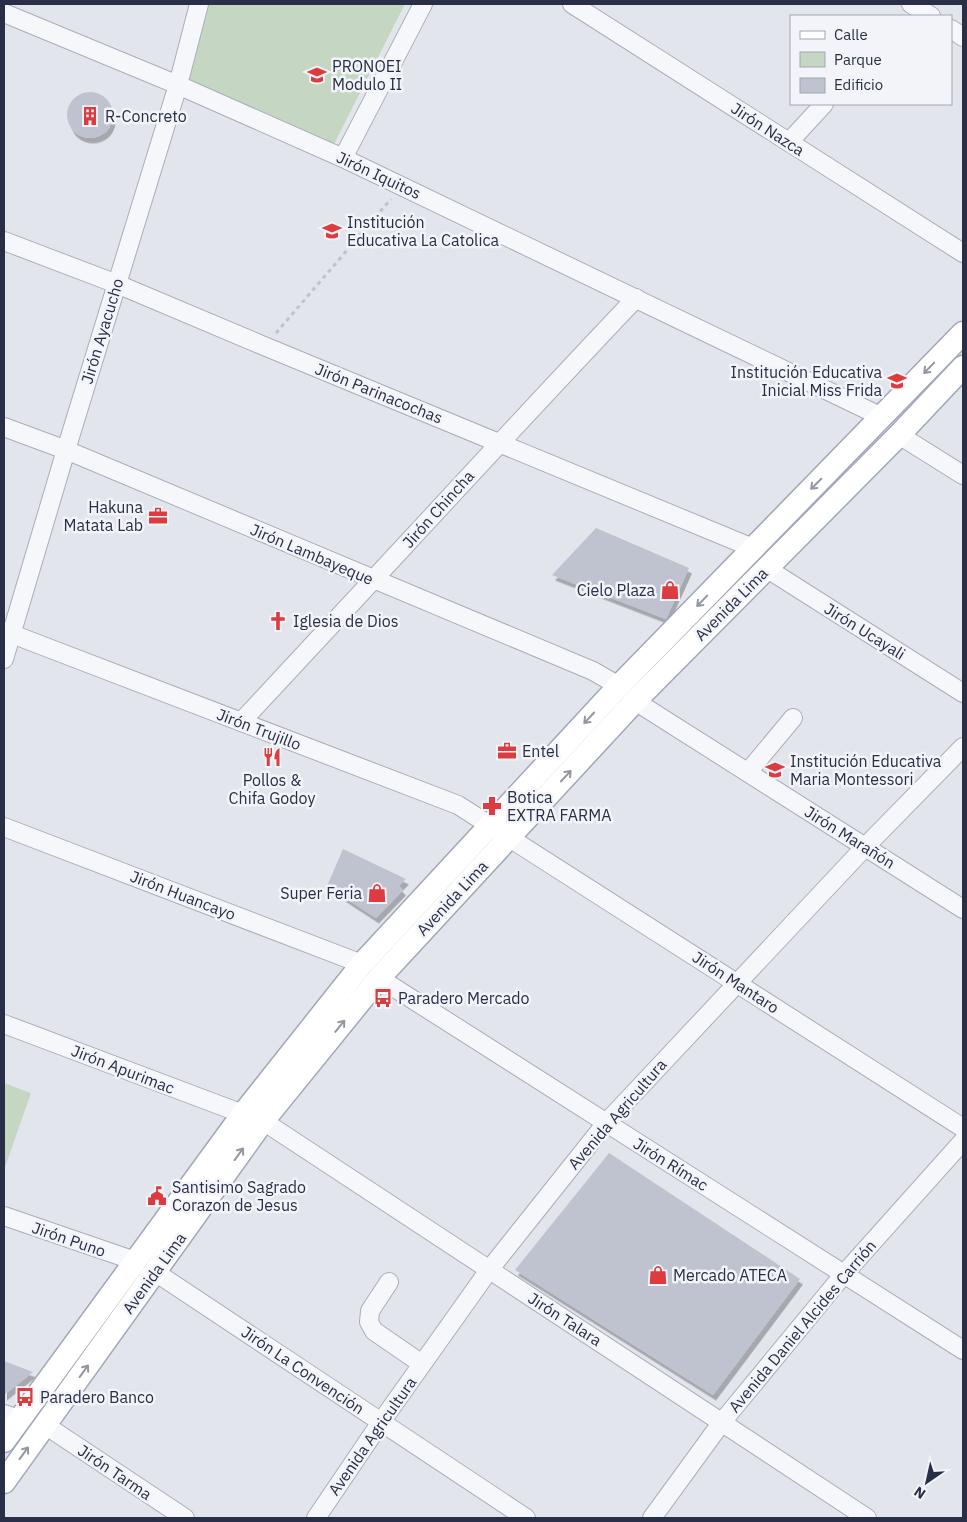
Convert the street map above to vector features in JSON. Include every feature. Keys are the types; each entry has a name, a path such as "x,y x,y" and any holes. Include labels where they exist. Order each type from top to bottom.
{"main road":[{"name":"Avenida Lima","path":"4,1440 11,1417 135,1261 490,824 619,686 963,333"},
{"name":"Avenida Lima","path":"370,971 509,837 635,701 899,435 963,367"},
{"name":"Avenida Lima","path":"4,1482 155,1272 253,1118"}],"street":[{"name":"Jirón Ayacucho","path":"4,659 8,632 178,85 199,4"},
{"path":"343,158 423,4"},
{"name":"Jirón Nazca","path":"579,5 963,254"},
{"path":"911,7 929,15"},
{"name":"Jirón Iquitos","path":"4,13 178,85 343,158 882,417"},
{"path":"952,30 963,37"},
{"path":"789,142 823,105"},
{"name":"Jirón Parinacochas","path":"4,241 117,284 753,548"},
{"name":"Jirón Chincha","path":"241,722 374,580 498,442 636,298"},
{"name":"Jirón Lambayeque","path":"4,427 66,450 594,671 619,686"},
{"path":"899,435 963,475"},
{"name":"Jirón Ucayali","path":"766,568 963,693"},
{"name":"Jirón Trujillo","path":"8,632 458,805 509,837"},
{"name":"Jirón Marañón","path":"635,701 963,909"},
{"path":"748,772 793,718"},
{"name":"Avenida Agricultura","path":"316,1518 381,1422 489,1270 606,1123 865,847 963,747"},
{"name":"Jirón Huancayo","path":"4,827 370,971"},
{"name":"Jirón Mantaro","path":"509,837 963,1128"},
{"name":"Jirón Rímac","path":"370,971 963,1350"},
{"name":"Jirón Apurimac","path":"4,1024 253,1118"},
{"name":"Jirón Talara","path":"253,1118 867,1518"},
{"name":"Avenida Daniel Alcides Carrión","path":"652,1518 722,1422 844,1274 963,1141"},
{"name":"Jirón Puno","path":"4,1216 135,1261"},
{"name":"Jirón La Convención","path":"155,1272 526,1518"},
{"path":"389,1282 370,1311 369,1322 374,1331 422,1364"},
{"name":"Jirón Tarma","path":"45,1425 185,1518"}],"path":[{"path":"264,346 402,186"}],"green space":[{"path":"209,4 405,4 334,144 189,80"},
{"path":"4,1083 31,1093 4,1170"}],"building":[{"name":"R-Concreto","path":"90,92 103,96 109,102 113,115 109,128 103,134 90,138 77,134 71,128 67,115 71,102 77,96"},
{"path":"596,528 689,568 666,619 552,575"},
{"path":"343,849 406,879 399,886 403,890 376,918 327,886"},
{"name":"Mercado ATECA","path":"609,1153 800,1279 713,1395 515,1270"},
{"path":"4,1361 33,1372 4,1395"}],"place":[{"name":"PRONOEI Modulo II","path":"317,75"},
{"name":"R-Concreto","path":"90,116"},
{"name":"Institución Educativa La Catolica","path":"332,231"},
{"name":"Institución Educativa Inicial Miss Frida","path":"897,381"},
{"name":"Hakuna Matata Lab","path":"158,516"},
{"name":"Cielo Plaza","path":"670,590"},
{"name":"Iglesia de Dios","path":"278,621"},
{"name":"Entel","path":"507,751"},
{"name":"Pollos & Chifa Godoy","path":"272,757"},
{"name":"Institución Educativa Maria Montessori","path":"775,770"},
{"name":"Botica EXTRA FARMA","path":"492,806"},
{"name":"Super Feria","path":"377,893"},
{"name":"Paradero Mercado","path":"383,998"},
{"name":"Santisimo Sagrado Corazon de Jesus","path":"157,1196"},
{"name":"Mercado ATECA","path":"658,1275"},
{"name":"Paradero Banco","path":"25,1397"}]}
